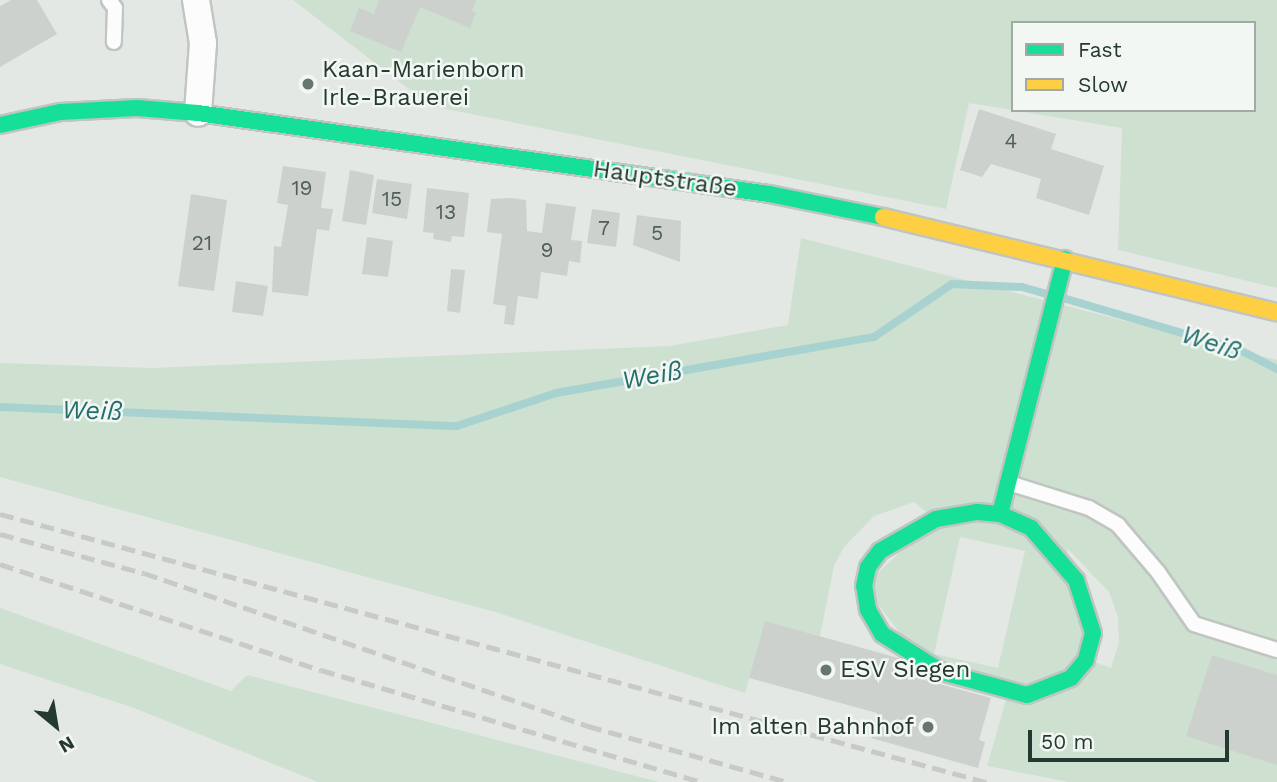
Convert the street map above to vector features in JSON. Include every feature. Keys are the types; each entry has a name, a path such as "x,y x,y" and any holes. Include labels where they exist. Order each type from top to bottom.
{"main road":[{"name":"Hauptstraße","path":"0,125 60,112 137,108 198,113 769,194 1065,258 1277,312"},
{"path":"1000,514 1065,258"},
{"path":"977,512 1000,514 1031,528 1059,555 1088,607 1093,633 1086,660 1071,678 1027,695 942,672 899,648 882,634 869,610 864,586 868,567 880,551 909,531 936,519 977,512"}],"street":[{"path":"196,0 203,43 198,113"}],"lane":[{"path":"109,0 115,8 114,42"},
{"path":"1008,483 1090,508 1118,525 1158,572 1194,624 1277,650"}],"green space":[{"path":"293,0 1277,0 1277,288 1118,250 1122,128 1024,112 1256,112 1256,21 1011,21 1011,110 969,103 946,209 431,106"},
{"path":"801,238 1277,360 1277,782 1069,782 987,766 1008,693 922,662 864,586 935,519 914,502 874,516 844,547 834,566 820,636 765,622 745,693 495,612 0,477 0,363 153,368 669,346 788,325","holes":["960,537 1025,551 998,668 934,654","1067,548 1109,592 1118,617 1119,643 1111,668 1087,659"]},
{"path":"0,608 231,691 247,675 659,782 318,782 134,708 0,664"}],"building":[{"path":"11,0 37,0 57,34 0,67 0,6"},
{"path":"379,0 476,0 472,11 476,12 470,28 420,7 401,52 350,31 359,8 374,14"},
{"path":"979,109 1056,134 1051,149 1104,166 1089,215 1036,198 1041,179 991,164 982,177 960,170"},
{"path":"283,166 326,172 321,208 333,209 329,231 317,229 308,296 272,292 274,246 281,247 288,205 277,203"},
{"path":"350,170 374,175 366,225 342,221"},
{"path":"377,179 412,184 407,219 372,213"},
{"path":"427,188 469,193 464,237 452,236 451,242 433,239 434,233 423,232"},
{"path":"191,194 227,200 214,291 178,286"},
{"path":"491,199 526,200 527,231 542,233 546,203 576,207 571,240 582,241 580,263 569,261 567,276 541,272 538,299 518,296 514,325 504,324 506,306 493,304 502,234 487,232"},
{"path":"592,209 620,213 616,247 587,243"},
{"path":"637,215 681,221 680,262 633,245"},
{"path":"367,237 393,241 388,277 362,274"},
{"path":"451,269 465,270 460,313 447,311"},
{"path":"236,281 268,286 263,316 232,312"},
{"path":"765,621 902,659 899,673 991,698 979,740 985,742 978,768 871,738 877,713 749,678"},
{"path":"1212,655 1277,675 1277,765 1186,736"}],"waterway":[{"name":"Weiß","path":"0,407 457,426 556,393 874,337 952,284 1022,287 1047,294"},
{"name":"Weiß","path":"1063,298 1240,350 1277,369"}],"railway":[{"path":"0,514 986,782"},
{"path":"0,534 144,573 588,726 787,782"},
{"path":"0,564 321,670 702,782"}],"traffic: fast":[{"path":"0,125 60,112 137,108 198,113 769,194 883,217"},
{"path":"1000,514 1065,259"},
{"path":"977,512 1000,514 1031,528 1076,580 1093,633 1086,660 1071,678 1027,695 942,672 882,634 868,610 864,586 868,567 880,551 936,519 977,512"}],"traffic: slow":[{"path":"883,217 1277,312"}],"place":[{"name":"Kaan-Marienborn Irle-Brauerei","path":"308,84"},
{"name":"ESV Siegen","path":"826,670"},
{"name":"Im alten Bahnhof","path":"928,727"}]}
